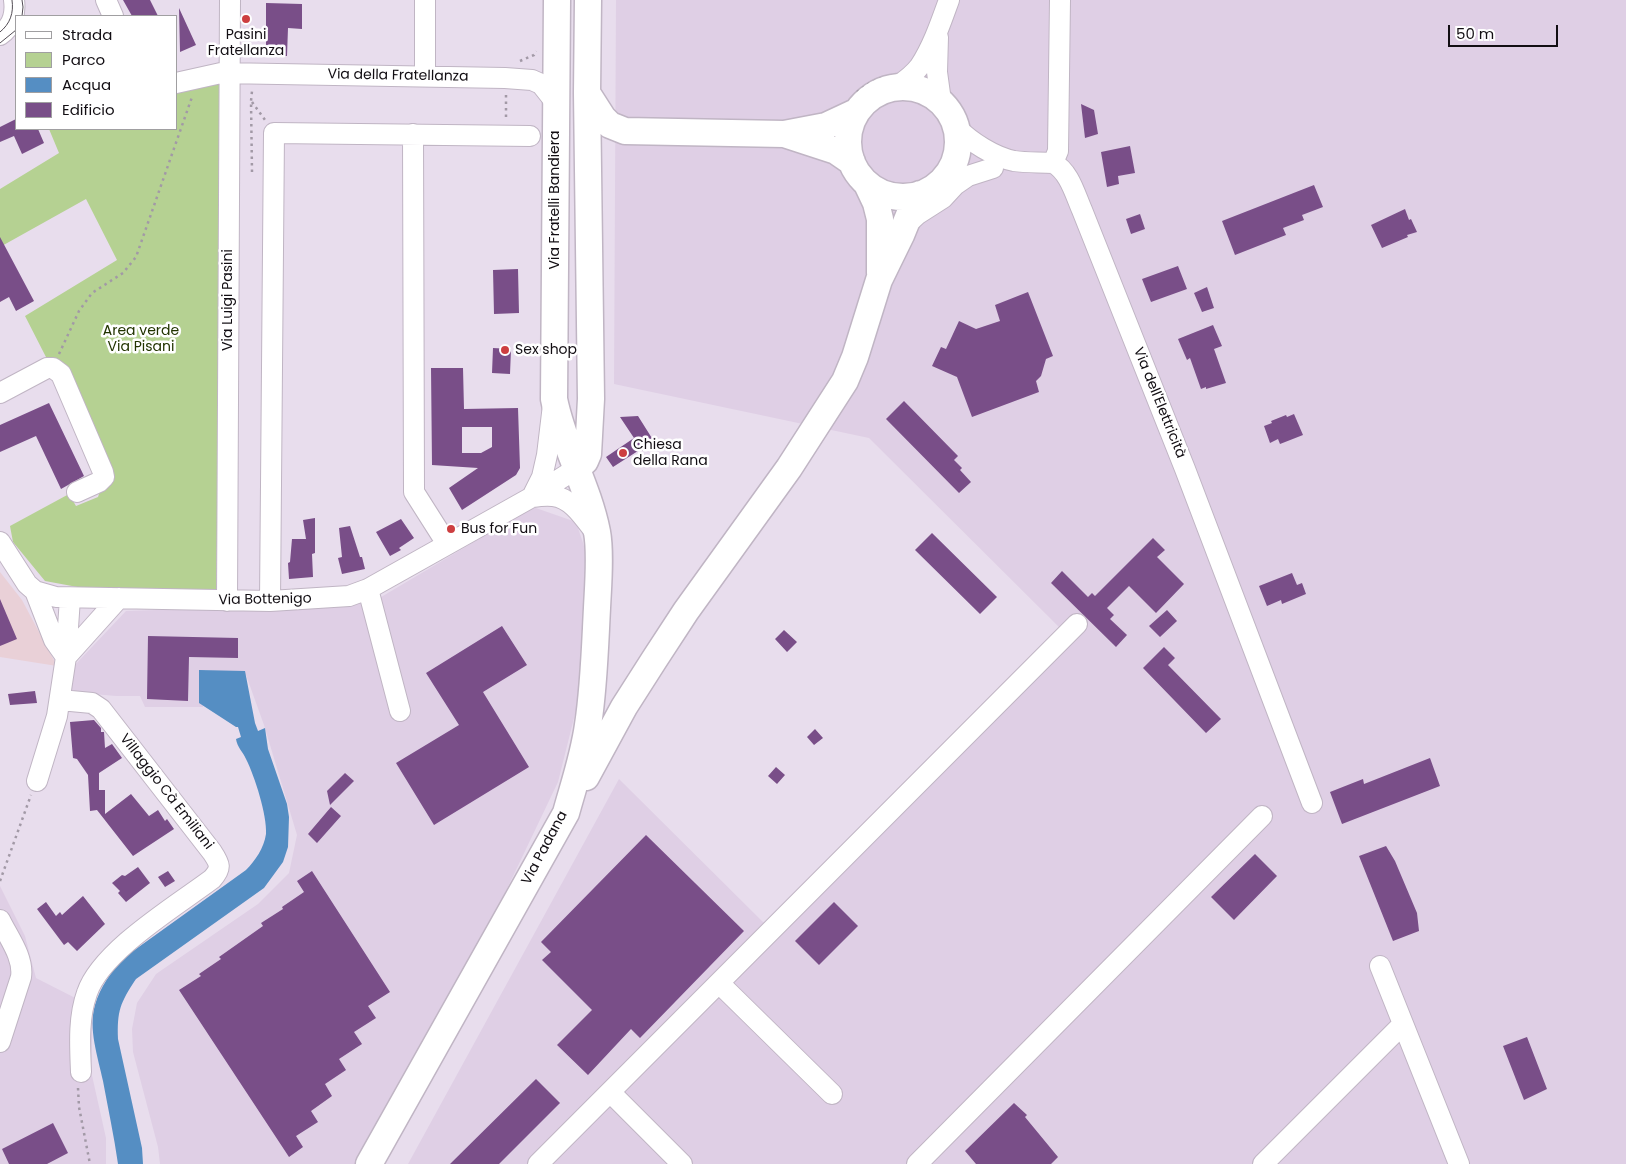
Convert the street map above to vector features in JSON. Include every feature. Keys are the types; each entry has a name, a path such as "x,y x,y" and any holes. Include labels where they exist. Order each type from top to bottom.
{"main road":[{"name":"Via Fratelli Bandiera","path":"557,0 554,399 557,416 577,468"},
{"path":"577,468 585,461 588,454 591,399 587,93 588,0"},
{"path":"588,146 598,138 626,131 784,134 826,126 856,103 867,100 881,91 890,82 928,92 942,101 951,114 957,128 958,145 955,161 947,175 935,187 920,194 902,197 883,193 867,184"},
{"path":"587,93 603,118 610,125 626,131"},
{"path":"856,103 849,128 848,145 852,162 858,174 867,184 876,203 880,219 880,280"},
{"path":"784,134 836,150 852,162"},
{"path":"566,813 624,707 654,660 686,611 789,468 845,381 855,357 880,280 920,194"},
{"path":"554,399 564,408 572,411 582,407 591,399"},
{"name":"Via Padana","path":"369,1164 566,813 581,760 588,724 596,635 598,580 597,534 589,501 577,468"}],"street":[{"path":"106,0 114,15"},
{"name":"Via Luigi Pasini","path":"227,601 230,0"},
{"path":"425,0 425,76"},
{"path":"890,82 908,78 920,66 938,30 949,0"},
{"path":"957,128 977,145 1014,161 1053,163 1058,151 1060,0"},
{"path":"0,44 15,21"},
{"path":"938,30 937,72 942,101"},
{"path":"0,44 15,40"},
{"name":"Via della Fratellanza","path":"185,87 215,74 230,73 505,78 532,80 541,84 556,103"},
{"path":"270,601 274,133 530,136"},
{"path":"413,134 414,492 447,544"},
{"path":"903,228 918,214 943,198 968,176 1014,161"},
{"name":"Via dell'Elettricità","path":"1053,163 1066,176 1082,210 1185,469 1312,803"},
{"path":"947,175 967,168 993,168"},
{"path":"0,393 47,368 53,368 61,374 104,477 99,482 77,492"},
{"name":"Via Fratelli Bandiera","path":"532,497 542,476 547,455 554,399"},
{"path":"532,497 577,468"},
{"path":"532,497 554,496 568,501 597,534"},
{"name":"Via Bottenigo","path":"34,591 56,597 70,598 227,601 270,601 349,596 368,589 532,497"},
{"path":"2,550 34,591 65,662"},
{"path":"368,589 400,711"},
{"path":"37,781 57,716 65,662 70,598"},
{"path":"65,662 119,598"},
{"path":"538,1164 1077,624"},
{"name":"Villaggio Cà Emiliani","path":"60,695 101,708 218,860 220,868 212,879 140,932 117,951 98,971 87,991 81,1013 81,1072"},
{"path":"916,1164 1262,816"},
{"path":"0,920 20,961 22,970 0,1042"},
{"path":"1380,966 1459,1164"},
{"path":"719,982 832,1094"},
{"path":"1263,1164 1403,1024"},
{"path":"610,1092 682,1164"}],"path":[{"path":"517,62 534,55 536,50"},
{"path":"856,103 870,83 890,82"},
{"path":"178,111 185,87"},
{"path":"506,91 506,136"},
{"path":"252,172 251,101 274,133"},
{"path":"53,368 79,311 92,293 123,273 136,257 173,130"},
{"path":"0,880 37,781"},
{"path":"81,1072 78,1080 79,1107 90,1164"}],"shaded area":[{"path":"616,0 1626,0 1626,1164 408,1164 619,779 767,926 1064,632 869,438 614,384"},
{"path":"533,507 576,522 585,549 584,643 578,702 558,782 494,916 359,1164 160,1164 158,1147 133,1052 132,1029 137,1003 156,974 258,904 289,873 297,835 264,725 246,675 205,670 203,707 145,707 140,696 70,692 73,667 126,611 371,603"},
{"path":"0,572 22,600 57,666 0,657"},
{"path":"0,886 25,936 36,978 93,1007 91,1071 106,1138 106,1164 0,1164"}],"green space":[{"name":"Area verde Via Pisani","path":"225,83 216,590 99,591 45,581 13,542 10,526 69,494 76,506 98,497 102,485 47,359 25,316 117,260 86,199 0,247 0,189 59,153 49,130 178,130 178,91"}],"water":[{"path":"199,670 245,671 255,723 258,731 265,728 268,749 287,804 289,817 288,847 283,862 264,888 136,979 126,995 119,1014 118,1039 142,1148 143,1164 118,1164 93,1033 93,1014 100,992 122,959 246,870 259,854 266,834 265,817 257,786 236,739 241,737 238,727 199,703"}],"building":[{"path":"123,0 150,0 158,15 131,15"},
{"path":"266,3 302,4 302,29 288,28 287,56 266,56"},
{"path":"179,8 196,45 180,52"},
{"path":"1081,104 1094,110 1098,134 1085,138"},
{"path":"15,120 15,130 38,130 44,143 22,154 14,136 0,142 0,127"},
{"path":"1130,146 1135,173 1118,176 1119,184 1107,187 1101,152"},
{"path":"1314,185 1323,207 1302,215 1304,220 1283,228 1286,235 1235,255 1222,221"},
{"path":"1405,209 1409,220 1411,219 1417,232 1382,248 1371,225"},
{"path":"1140,214 1145,229 1131,234 1126,219"},
{"path":"0,237 34,301 16,311 9,297 0,302"},
{"path":"1178,266 1187,289 1151,302 1142,279"},
{"path":"518,269 519,313 494,314 493,270"},
{"path":"1207,287 1214,308 1202,312 1194,293"},
{"path":"1028,292 1053,356 1046,359 1041,376 1036,381 1039,392 972,417 957,377 932,366 941,347 946,349 959,321 976,329 1000,321 995,305"},
{"path":"1213,325 1222,346 1214,349 1226,383 1201,389 1190,358 1187,360 1178,339"},
{"path":"493,348 511,349 510,374 492,373"},
{"path":"431,368 463,368 464,409 518,408 520,468 516,475 462,510 449,488 478,468 432,465","holes":["462,427 492,427 492,447 481,453 462,453"]},
{"path":"904,401 958,456 954,460 971,482 959,493 886,419"},
{"path":"49,403 84,476 61,489 36,436 0,452 0,425"},
{"path":"1294,414 1303,435 1280,444 1278,439 1270,443 1264,426 1286,415 1287,417"},
{"path":"638,416 655,443 643,451 641,449 613,467 606,457 634,438 620,417"},
{"path":"315,518 315,553 312,554 313,577 289,579 288,563 290,562 292,539 306,539 303,520"},
{"path":"401,519 414,538 399,548 401,550 390,556 376,532"},
{"path":"350,526 365,569 342,574 338,558 342,557 339,528"},
{"path":"932,533 997,597 980,614 915,550"},
{"path":"1153,538 1165,550 1157,557 1184,584 1156,613 1129,586 1107,608 1114,615 1110,619 1127,635 1116,647 1051,583 1062,571 1088,597 1092,593 1095,596"},
{"path":"1292,573 1297,585 1302,583 1306,594 1282,604 1281,600 1267,606 1259,586"},
{"path":"0,599 17,639 0,646"},
{"path":"1167,610 1177,621 1160,637 1149,626"},
{"path":"502,626 527,665 483,692 529,767 434,825 396,763 459,725 426,673"},
{"path":"784,630 797,642 787,652 775,639"},
{"path":"148,636 238,638 238,658 189,657 188,701 147,699"},
{"path":"1164,647 1175,658 1168,665 1221,719 1206,733 1143,668"},
{"path":"35,691 37,703 10,705 8,694"},
{"path":"94,720 101,728 101,732 104,732 105,748 112,744 122,758 99,773 99,790 105,790 105,814 131,794 149,816 158,810 165,821 167,819 174,829 133,856 97,810 90,811 88,775 77,759 73,758 70,722"},
{"path":"815,729 823,738 814,745 807,737"},
{"path":"1430,758 1440,786 1342,824 1330,792 1363,779 1364,784"},
{"path":"776,767 785,775 777,784 768,776"},
{"path":"345,773 354,781 330,805 327,791"},
{"path":"331,807 341,816 317,843 308,834"},
{"path":"646,835 744,931 640,1038 631,1029 588,1075 557,1045 592,1010 542,960 551,952 541,942"},
{"path":"1386,846 1395,861 1417,913 1419,931 1393,941 1359,856"},
{"path":"1255,854 1277,876 1234,920 1211,897"},
{"path":"138,867 150,883 126,902 118,893 120,891 112,883 122,875 125,876"},
{"path":"168,871 175,881 165,887 158,877"},
{"path":"312,871 390,992 368,1006 376,1018 354,1032 362,1044 339,1059 346,1070 325,1084 332,1096 311,1111 318,1122 296,1136 303,1147 289,1157 179,990 201,976 199,974 221,959 219,957 263,926 261,923 283,909 282,907 304,892 297,881"},
{"path":"83,896 105,924 77,951 68,942 64,945 37,909 46,902 56,916 60,912 62,915"},
{"path":"834,902 858,926 819,965 795,941"},
{"path":"1527,1037 1547,1089 1524,1100 1503,1046"},
{"path":"536,1079 560,1103 499,1164 450,1164"},
{"path":"1014,1103 1027,1115 1025,1117 1058,1157 1051,1164 976,1164 965,1151"},
{"path":"53,1123 68,1153 47,1164 9,1164 2,1149"}],"tram line":[{"path":"0,32 10,18 12,0"},
{"path":"22,0 22,15"},
{"path":"0,43 15,31"}],"place":[{"name":"Pasini Fratellanza","path":"246,19"},
{"name":"Sex shop","path":"505,350"},
{"name":"Chiesa della Rana","path":"623,453"},
{"name":"Bus for Fun","path":"451,529"}]}
